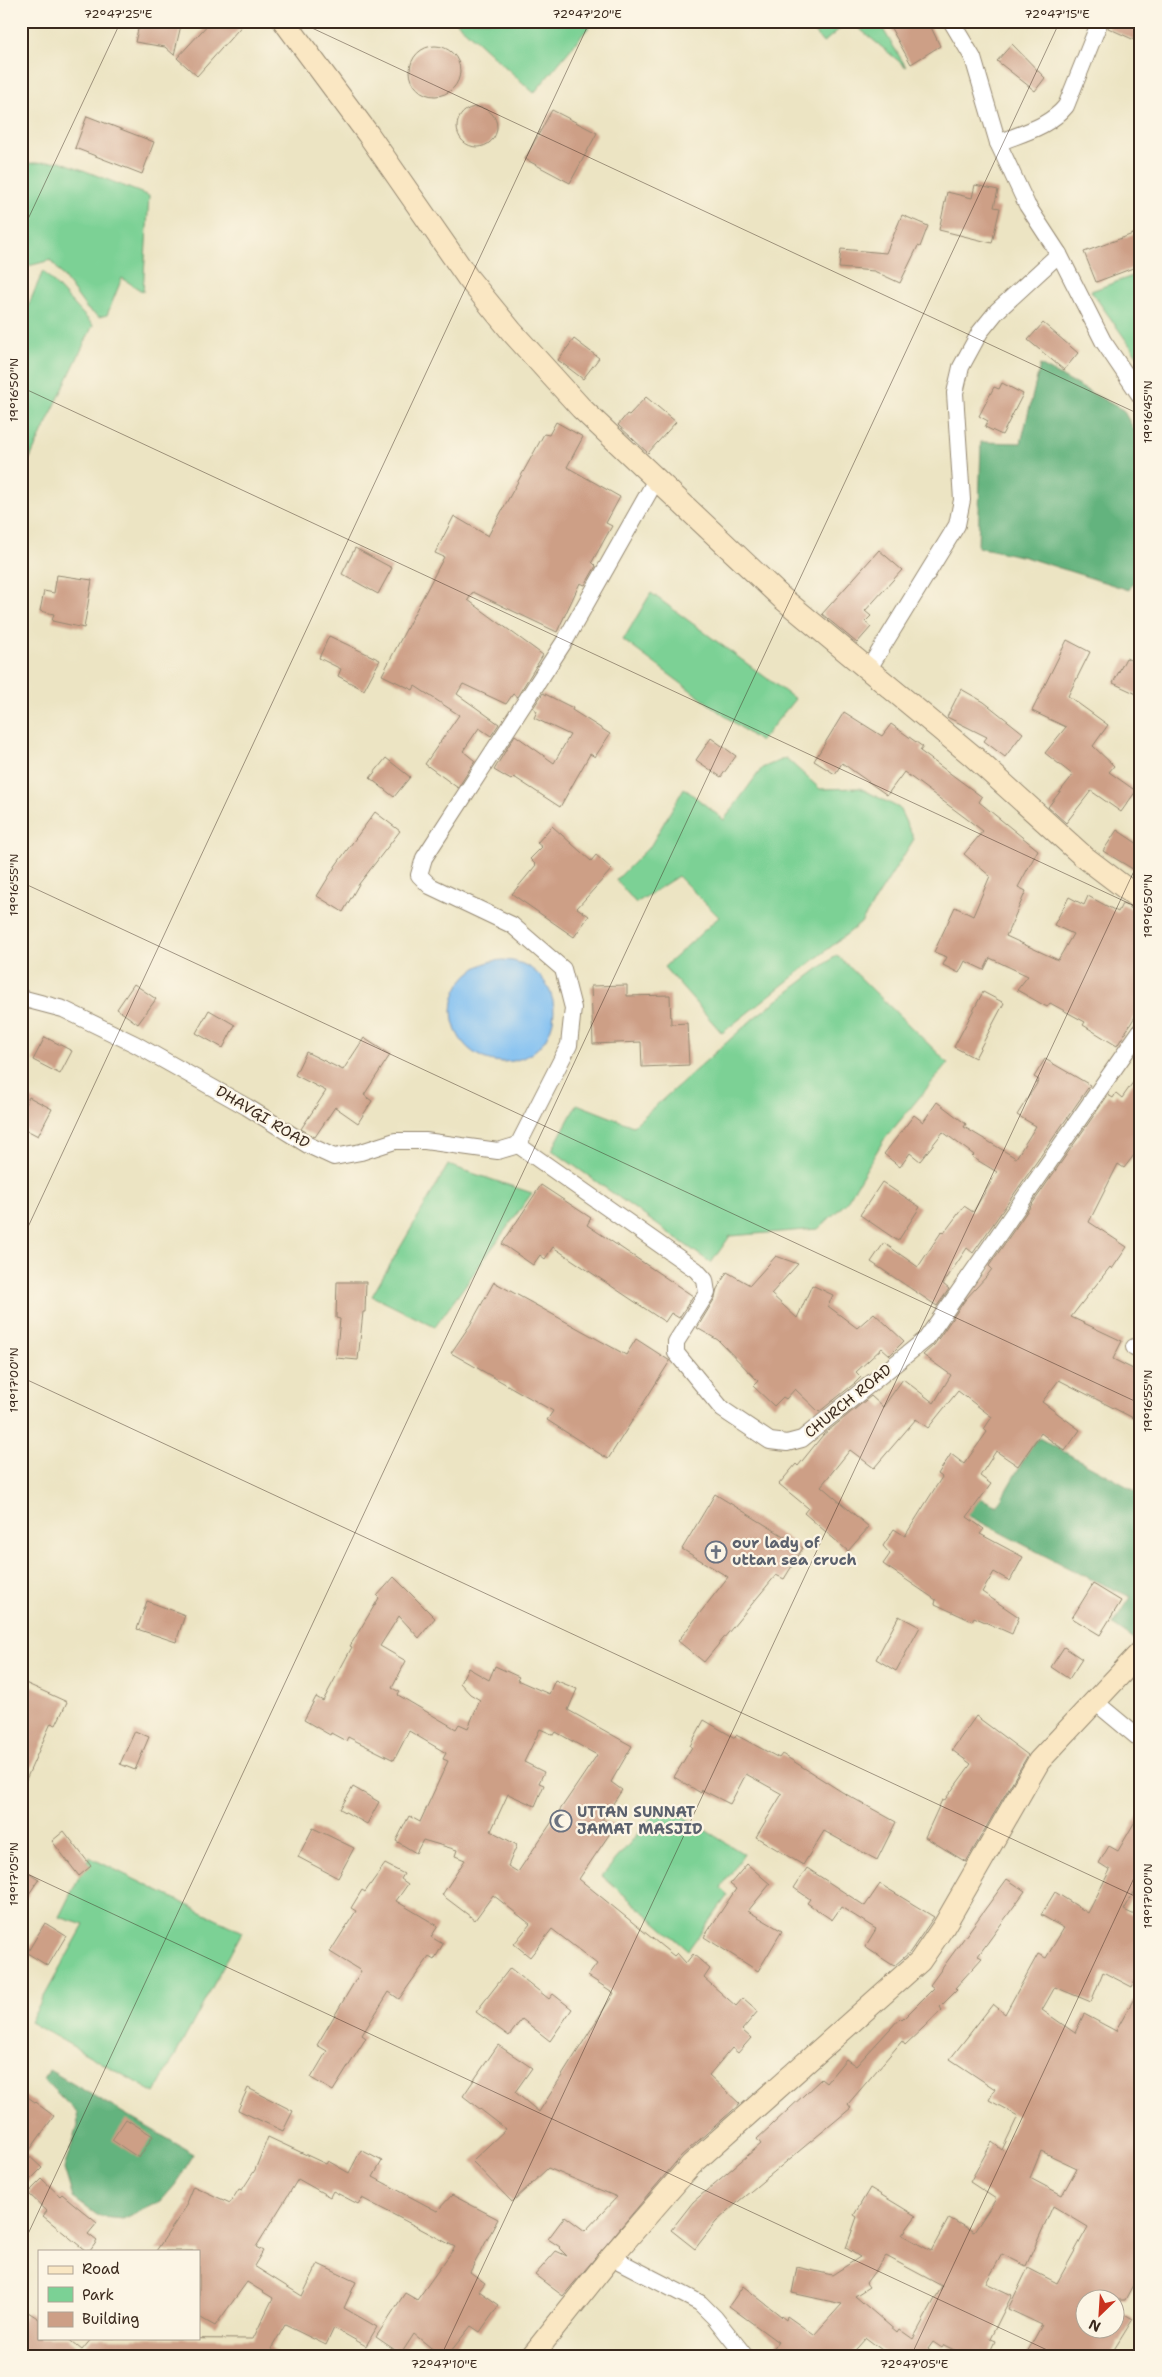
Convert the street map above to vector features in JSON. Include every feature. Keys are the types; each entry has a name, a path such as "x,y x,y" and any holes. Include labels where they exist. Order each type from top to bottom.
{"street":[{"path":"284,21 368,134 468,278 512,332 581,408 782,598 974,757 1083,856 1141,900"},
{"path":"951,21 973,58 998,143 1027,205 1059,254 1103,341 1141,397"},
{"path":"998,143 1041,126 1057,117 1066,106 1100,21"},
{"path":"868,670 957,525 962,500 955,393 961,367 980,332 997,311 1059,254"},
{"path":"518,1145 569,1045 573,1008 563,968 512,925 430,886 419,876 424,858 566,639 657,478"},
{"name":"DHAVGI ROAD","path":"21,998 62,1009 135,1044 247,1106 308,1145 334,1157 361,1152 395,1141 426,1141 498,1151 518,1145"},
{"name":"CHURCH ROAD","path":"518,1145 696,1270 705,1280 707,1293 676,1342 676,1353 722,1409 770,1441 787,1443 802,1439 926,1339 1141,1030"},
{"path":"532,2356 611,2258 691,2165 920,1961 944,1926 1039,1761 1141,1652"},
{"path":"1094,1701 1136,1736"},
{"path":"611,2258 648,2274 700,2304 715,2318 745,2356"}],"green space":[{"path":"455,21 594,21 534,93"},
{"path":"805,21 849,21 823,43"},
{"path":"850,21 878,21 906,67"},
{"path":"60,161 149,196 143,292 122,278 107,315 99,317 87,309 51,260 21,268 21,164"},
{"path":"43,271 93,325 21,477 21,323"},
{"path":"1141,273 1141,361 1091,291"},
{"path":"1040,365 1123,410 1141,442 1141,568 1129,590 1025,557 978,547 981,442 1021,443"},
{"path":"651,593 795,699 760,742 623,640"},
{"path":"786,758 820,789 860,788 899,808 914,839 861,923 722,1033 664,967 719,917 678,876 636,903 616,880 651,845 684,788 724,820 762,768"},
{"path":"837,955 948,1063 883,1141 846,1203 818,1229 730,1236 711,1263 552,1150 577,1104 633,1126 755,1017"},
{"path":"448,1165 532,1193 435,1327 372,1296"},
{"path":"1039,1438 1141,1494 1141,1637 1136,1641 1113,1625 1131,1597 1080,1574 944,1503 955,1486 997,1506 1031,1447"},
{"path":"663,1804 744,1854 721,1888 728,1895 688,1950 602,1876"},
{"path":"89,1857 242,1932 155,2093 30,2022 84,1925 59,1917"},
{"path":"49,2070 194,2154 175,2185 161,2201 123,2219 100,2217 73,2198 64,2168 78,2126 77,2113 44,2080"}],"water":[{"path":"503,960 513,961 532,968 546,982 553,1001 553,1021 546,1040 532,1054 513,1061 503,1062 493,1061 474,1054 460,1040 453,1021 452,1011 453,1001 460,982 474,968 493,961"}],"building":[{"path":"140,21 182,21 174,55 165,47 135,42"},
{"path":"211,21 246,21 197,76 177,58"},
{"path":"887,21 928,21 940,46 911,64"},
{"path":"1110,21 1141,21 1141,43 1108,28"},
{"path":"1012,44 1045,78 1035,91 997,61"},
{"path":"430,46 440,46 453,53 460,66 460,76 453,89 440,96 430,96 421,92 414,85 410,76 410,66 414,57 421,50"},
{"path":"481,107 488,110 494,116 497,127 496,135 488,144 481,147 473,147 466,144 458,135 457,123 460,116 469,108"},
{"path":"552,110 597,133 570,183 525,159"},
{"path":"87,116 154,142 142,174 75,148"},
{"path":"975,185 998,190 994,207 1000,208 992,243 939,230 947,192 972,198"},
{"path":"902,215 928,226 920,247 918,246 900,283 874,271 839,268 841,249 886,253"},
{"path":"1141,231 1141,265 1096,282 1084,252"},
{"path":"1043,323 1078,353 1064,370 1028,340"},
{"path":"574,339 599,358 583,379 558,360"},
{"path":"1002,383 1023,394 1002,435 985,427 988,421 979,416 994,387 999,389"},
{"path":"646,397 676,422 648,453 618,425"},
{"path":"556,422 583,437 567,467 620,497 606,523 612,526 592,562 596,566 585,585 580,583 557,632 473,592 468,600 543,655 517,697 513,694 506,704 463,684 457,694 499,724 491,736 479,728 463,751 475,761 458,788 425,764 459,715 415,686 413,690 382,675 444,557 435,553 454,516 488,536 544,434 549,435"},
{"path":"355,548 392,568 378,594 342,574"},
{"path":"879,550 902,570 865,611 871,616 865,622 871,627 857,643 822,614"},
{"path":"57,575 92,580 84,628 52,621 54,614 40,611 44,591 54,593"},
{"path":"329,636 380,660 364,690 338,676 341,669 319,658"},
{"path":"1067,640 1090,652 1068,696 1108,725 1093,746 1114,766 1109,772 1136,791 1121,812 1091,791 1066,823 1048,807 1073,775 1045,753 1066,727 1032,711"},
{"path":"1126,658 1141,665 1141,696 1113,683"},
{"path":"961,689 984,702 1023,733 1005,757 984,741 987,737 947,717"},
{"path":"543,693 573,708 572,710 610,734 595,757 590,754 560,807 514,777 511,780 494,770 515,735 554,763 570,735 534,718 537,711 533,708"},
{"path":"844,712 882,736 891,724 923,747 920,751 982,797 979,802 1038,850 1018,887 1026,891 1006,936 1058,960 1073,934 1054,925 1069,897 1084,905 1088,896 1118,912 1122,904 1141,913 1141,1007 1117,1046 1083,1025 1085,1022 1050,1003 1047,1007 1017,990 1028,976 990,958 984,970 965,961 959,973 943,965 947,957 934,952 955,907 973,916 990,876 964,854 983,831 904,772 887,795 842,763 835,774 814,761"},
{"path":"711,738 736,756 721,777 696,760"},
{"path":"386,758 410,777 394,797 370,778"},
{"path":"375,812 400,831 359,884 343,912 317,896 336,865"},
{"path":"552,826 591,861 596,855 612,869 577,908 589,916 574,937 512,894 536,865 530,859 542,847 537,843"},
{"path":"1117,830 1141,846 1141,874 1103,851"},
{"path":"134,984 156,999 138,1024 117,1009"},
{"path":"627,985 627,996 670,995 671,1024 687,1023 689,1065 642,1067 641,1042 593,1044 591,986"},
{"path":"983,992 1004,1003 975,1058 954,1047"},
{"path":"209,1010 235,1025 223,1048 196,1033"},
{"path":"45,1037 72,1051 60,1074 33,1060"},
{"path":"364,1038 390,1055 364,1095 372,1101 358,1123 335,1107 315,1137 301,1129 326,1091 295,1075 306,1052 343,1070"},
{"path":"1045,1059 1090,1085 973,1253 967,1248 943,1284 949,1289 937,1306 871,1262 884,1243 918,1267 942,1231 944,1233 964,1206 973,1212 997,1172 972,1157 974,1155 943,1132 920,1161 910,1153 900,1167 884,1154 914,1115 923,1122 937,1102 966,1124 964,1127 1016,1158 1036,1126 1017,1115 1039,1080 1034,1077"},
{"path":"1141,1071 1141,1146 1124,1168 1118,1164 1089,1222 1127,1247 1112,1269 1110,1267 1071,1317 1122,1341 1113,1359 1141,1373 1141,1422 1059,1380 1042,1402 1080,1430 1065,1451 1041,1433 1018,1466 996,1451 980,1476 991,1484 967,1517 984,1529 980,1534 1023,1557 1010,1581 994,1572 982,1592 1019,1617 1012,1634 974,1617 972,1621 935,1604 936,1600 883,1564 890,1554 883,1546 894,1529 905,1536 942,1477 938,1474 951,1454 964,1464 987,1432 984,1429 992,1417 958,1391 928,1428 916,1419 874,1468 850,1450 821,1486 869,1527 848,1551 804,1513 808,1508 779,1484 796,1464 798,1466 823,1435 871,1396 883,1407 903,1379 934,1403 951,1375 923,1355 934,1345 965,1300 992,1269 989,1266 1108,1095 1113,1098 1116,1093 1122,1098"},
{"path":"29,1097 52,1109 38,1136 21,1127 21,1111"},
{"path":"882,1182 920,1207 898,1241 860,1215"},
{"path":"541,1185 591,1218 587,1225 693,1296 679,1318 671,1313 665,1322 553,1247 545,1259 540,1255 533,1265 502,1244"},
{"path":"776,1256 798,1264 771,1294 797,1318 812,1285 833,1295 828,1306 857,1328 874,1313 904,1341 890,1355 882,1348 856,1372 861,1377 819,1412 795,1389 786,1399 783,1397 774,1406 753,1386 758,1381 718,1340 697,1328 715,1298 717,1289 727,1272 750,1285"},
{"path":"337,1282 366,1282 365,1312 363,1312 358,1360 336,1358 340,1319 336,1318"},
{"path":"494,1282 626,1355 636,1339 670,1361 608,1459 547,1420 553,1411 451,1353 470,1325"},
{"path":"715,1494 803,1548 784,1579 776,1575 704,1662 678,1641 728,1577 682,1549"},
{"path":"394,1577 435,1618 419,1638 399,1616 380,1646 406,1661 392,1688 400,1692 398,1695 456,1729 459,1724 468,1728 480,1700 470,1694 460,1683 468,1668 489,1680 495,1666 519,1677 517,1680 549,1694 555,1680 577,1689 568,1710 632,1746 611,1782 622,1790 602,1820 615,1826 579,1879 674,1956 677,1953 686,1963 693,1954 710,1969 704,1978 736,2006 743,1998 758,2011 742,2030 751,2038 738,2053 732,2048 709,2075 740,2104 681,2156 563,2296 535,2275 556,2251 567,2256 560,2247 548,2239 565,2216 585,2231 617,2197 548,2168 512,2202 472,2161 506,2129 463,2096 498,2045 532,2068 515,2092 539,2112 614,1993 588,1976 597,1964 552,1929 530,1957 514,1944 530,1924 493,1895 475,1920 442,1895 465,1860 455,1856 457,1850 423,1840 416,1853 396,1841 409,1816 420,1822 448,1761 443,1759 446,1753 409,1731 394,1760 348,1737 346,1741 331,1733 330,1735 304,1720 316,1697 323,1701 352,1647 350,1646 379,1598 377,1596","holes":["540,1729 554,1735 556,1732 597,1755 518,1872 508,1866 517,1845 491,1831 508,1794 535,1806 544,1785 539,1783 544,1772 524,1762"]},
{"path":"1093,1584 1121,1601 1100,1635 1072,1618"},
{"path":"147,1601 185,1615 176,1642 137,1629"},
{"path":"899,1616 920,1627 896,1671 876,1659"},
{"path":"1064,1647 1082,1659 1069,1679 1051,1667"},
{"path":"21,1681 67,1702 56,1725 51,1723 21,1791"},
{"path":"976,1716 1028,1755 966,1862 925,1837 942,1800 944,1801 971,1764 952,1750"},
{"path":"704,1720 735,1738 736,1735 779,1758 782,1754 842,1792 896,1822 877,1860 824,1831 803,1865 756,1837 782,1794 746,1774 730,1804 702,1790 701,1793 674,1777 692,1747 690,1746"},
{"path":"135,1731 149,1737 135,1770 120,1764"},
{"path":"353,1787 379,1802 367,1824 340,1809"},
{"path":"1141,1811 1141,1880 1124,1910 1141,1918 1141,1969 1132,1987 1103,1972 1091,2002 1055,1987 1042,2010 1075,2033 1084,2014 1116,2031 1141,1986 1141,2270 1125,2300 1124,2290 1074,2290 1074,2340 1120,2340 1110,2356 1025,2356 1042,2325 1008,2309 1028,2268 1057,2283 1088,2227 1053,2206 1026,2266 1002,2254 986,2283 1012,2295 990,2339 995,2341 988,2356 966,2356 944,2345 942,2348 933,2342 928,2349 936,2356 890,2356 866,2338 850,2356 768,2356 778,2342 729,2306 743,2286 786,2320 787,2316 814,2335 842,2304 792,2293 797,2267 832,2275 860,2257 846,2248 857,2217 854,2215 870,2188 916,2216 902,2235 931,2251 949,2218 974,2232 996,2199 970,2182 992,2142 1002,2150 1018,2116 989,2100 995,2089 950,2059 993,2004 1005,2014 1038,1954 1046,1958 1064,1928 1041,1915 1055,1892 1088,1913 1110,1870 1099,1863 1109,1846 1118,1851","holes":["1041,2151 1077,2168 1062,2195 1030,2178","886,2256 942,2286 913,2339 899,2329 897,2332 855,2296 869,2287 866,2283"]},
{"path":"313,1828 354,1848 338,1878 298,1857"},
{"path":"64,1831 91,1866 79,1876 52,1841"},
{"path":"385,1864 404,1874 401,1879 408,1884 396,1901 438,1926 431,1937 443,1944 434,1960 429,1957 399,1999 389,1992 362,2035 366,2038 333,2091 311,2078 327,2051 317,2045 361,1971 330,1952 356,1911 351,1908 362,1890 365,1892"},
{"path":"747,1864 770,1884 748,1911 782,1931 758,1971 704,1937 736,1889 730,1884"},
{"path":"21,1868 39,1879 21,1906"},
{"path":"807,1868 865,1906 880,1884 934,1917 910,1952 894,1966 865,1947 876,1929 841,1907 832,1920 807,1903 810,1899 794,1888"},
{"path":"1007,1879 1025,1891 978,1956 982,1958 955,1988 957,1990 940,2007 942,2010 905,2045 902,2041 848,2104 851,2108 739,2201 716,2222 695,2249 671,2230 693,2202 761,2144 757,2139 821,2079 826,2083 846,2059 856,2066 900,2018 902,2020 934,1988 930,1985"},
{"path":"45,1923 66,1936 48,1966 27,1953"},
{"path":"510,1968 549,1999 553,1994 572,2009 550,2041 522,2019 509,2036 476,2012"},
{"path":"248,2088 293,2111 283,2131 238,2110"},
{"path":"21,2092 54,2116 27,2154 42,2168 21,2189"},
{"path":"126,2119 153,2136 139,2158 112,2140"},
{"path":"268,2137 326,2164 328,2161 349,2173 361,2150 382,2161 373,2177 437,2211 452,2195 498,2219 470,2272 485,2283 479,2291 499,2305 480,2332 471,2326 447,2356 441,2356 414,2334 401,2354 376,2337 405,2293 417,2300 455,2247 362,2198 358,2204 333,2191 330,2197 298,2179 256,2247 263,2251 254,2266 302,2296 318,2264 356,2282 344,2308 377,2327 366,2346 334,2328 326,2345 285,2325 271,2349 282,2356 21,2356 21,2322 28,2312 38,2318 38,2340 70,2340 82,2350 90,2340 253,2339 273,2298 247,2282 215,2326 200,2318 200,2250 157,2250 188,2204 186,2203 193,2186 230,2203 239,2189 242,2190 255,2170"},
{"path":"42,2179 60,2196 62,2194 97,2223 88,2234 97,2241 91,2250 85,2250 43,2216 47,2211 28,2193"},
{"path":"1124,2314 1133,2319 1124,2333"}],"place":[{"name":"our lady of uttan sea cruch","path":"716,1552"},
{"name":"UTTAN SUNNAT JAMAT MASJID","path":"561,1821"}]}
